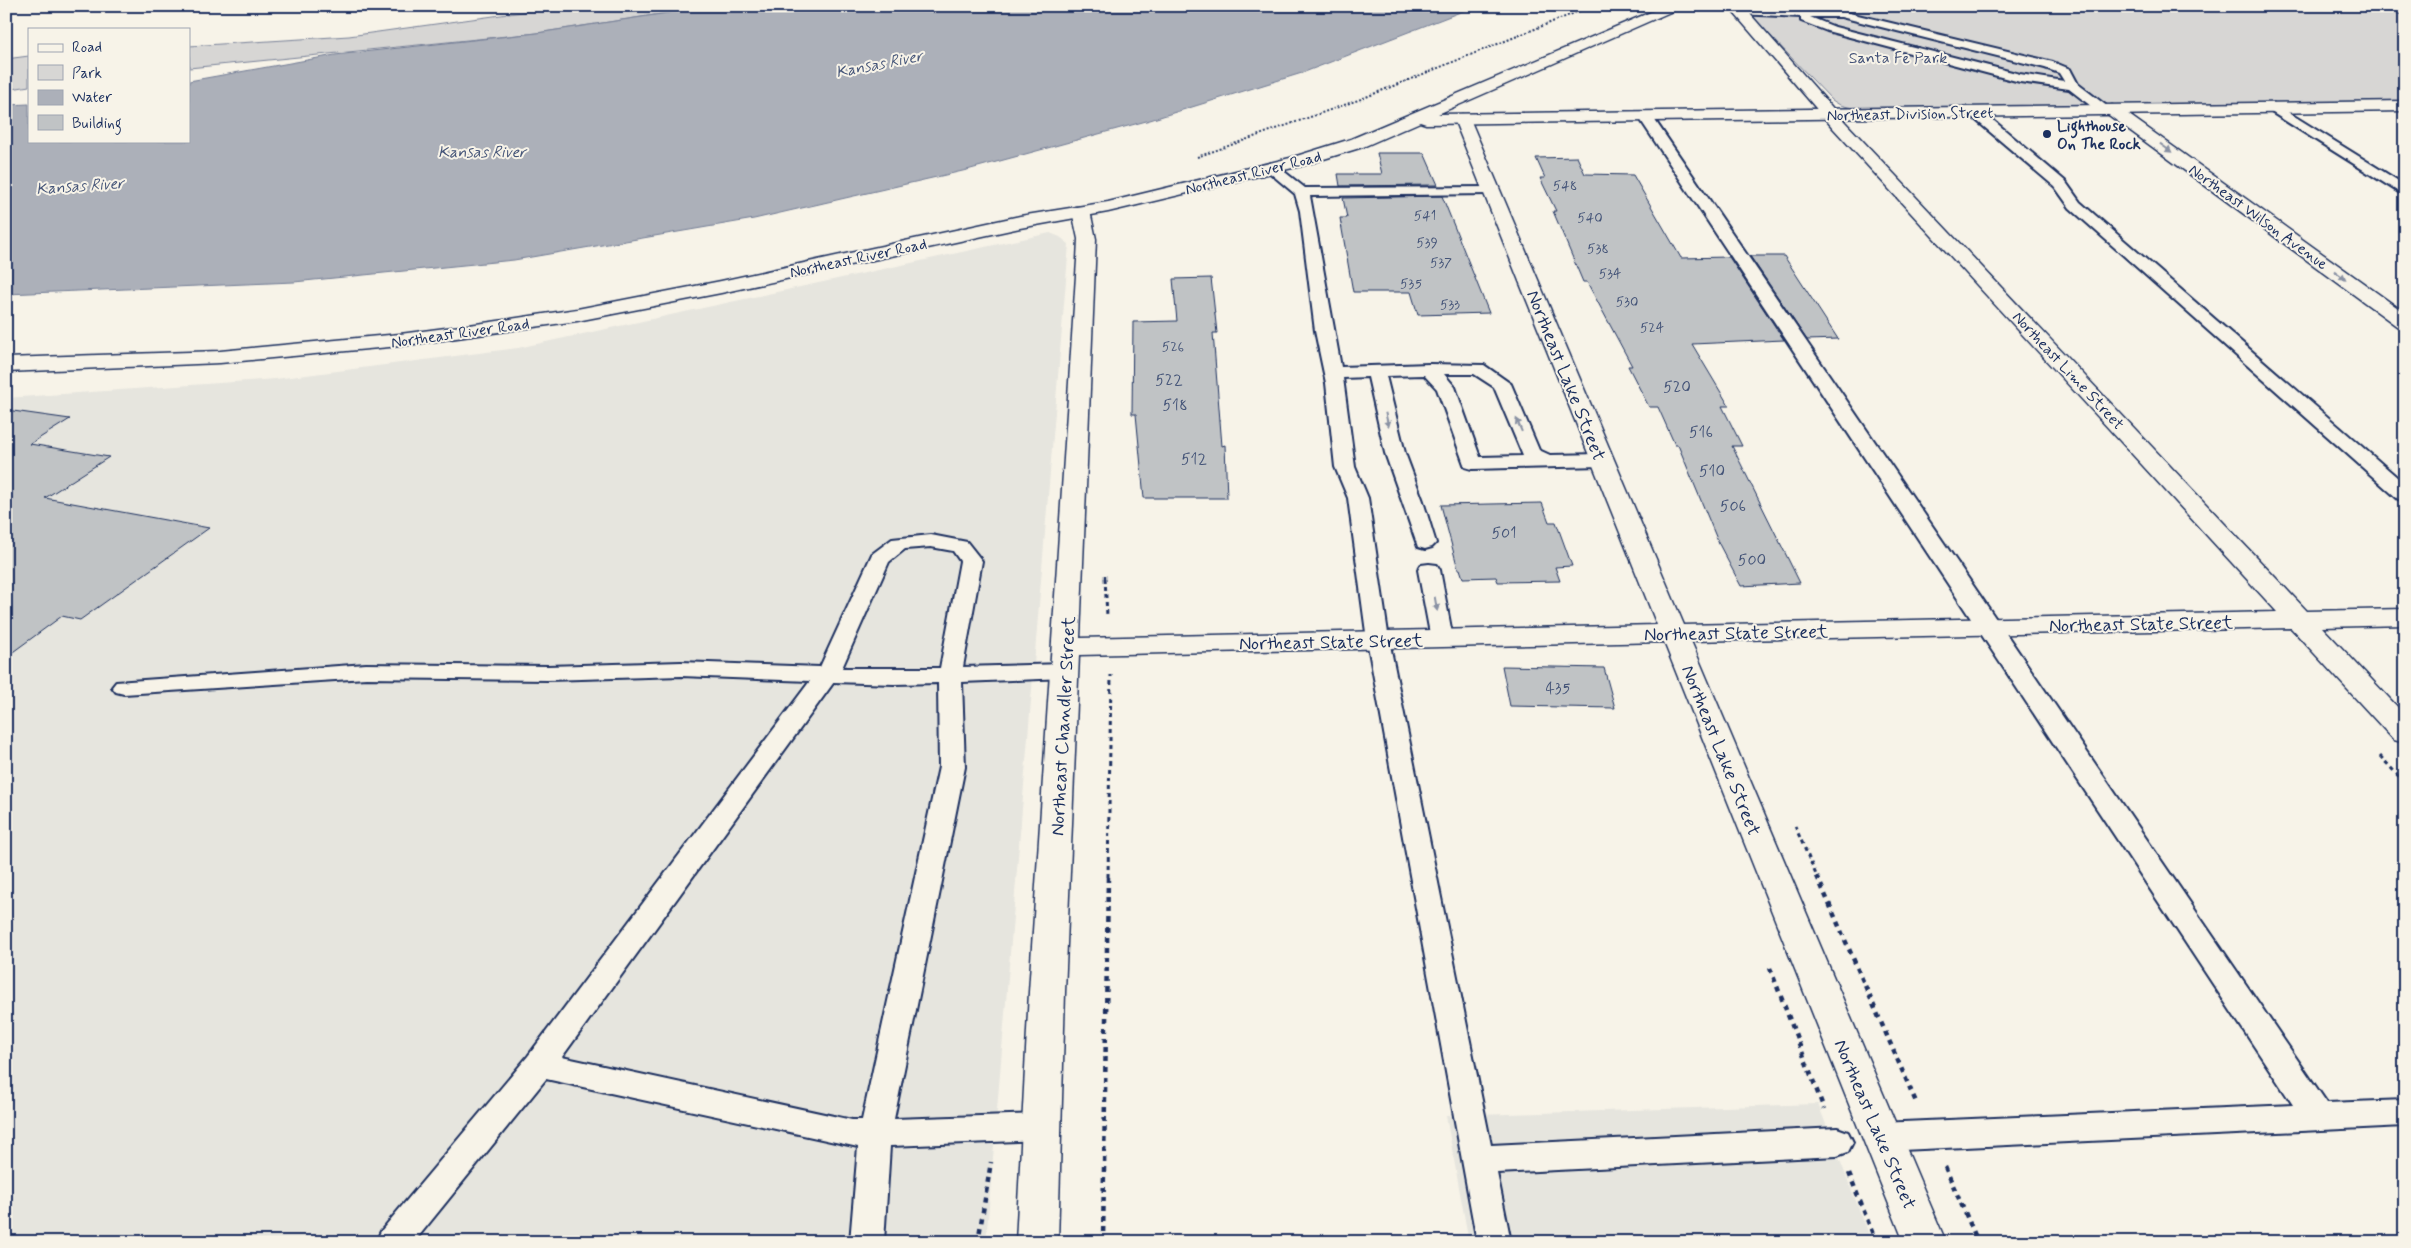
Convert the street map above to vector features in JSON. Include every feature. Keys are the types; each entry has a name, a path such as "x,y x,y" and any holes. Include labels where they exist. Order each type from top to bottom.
{"street":[{"name":"Northeast River Road","path":"6,365 220,358 400,340 491,328 577,315 721,287 1020,222 1081,212 1271,168 1357,143 1415,120 1677,6"},
{"path":"2394,6 2405,12"},
{"name":"Northeast Lime Street","path":"1739,9 1831,114 2405,732"},
{"name":"Northeast Division Street","path":"1415,120 2405,106"},
{"name":"Northeast Wilson Avenue","path":"2108,110 2405,323"},
{"name":"Northeast Lake Street","path":"1462,119 1880,1137 1925,1242"},
{"name":"Northeast Chandler Street","path":"1037,1242 1087,260 1087,238 1081,212"},
{"name":"Northeast State Street","path":"1066,659 1108,646 2405,617"}],"lane":[{"path":"1739,9 1854,17 2050,65 2068,72 2073,86"},
{"path":"1793,12 1809,21 1831,29 2020,78 2073,86 2108,110"},
{"path":"2273,107 2405,192"},
{"path":"1975,112 2060,184 2075,205 2405,495"},
{"path":"1645,116 2318,1116"},
{"path":"1271,168 1302,192 1491,190"},
{"path":"1302,192 1324,331 1333,373 1345,467 1358,498 1378,640 1494,1242"},
{"path":"1429,369 1446,387 1472,463 1602,460"},
{"path":"1333,373 1478,369 1502,384 1531,454 1547,461"},
{"path":"1376,372 1395,453 1413,501 1425,543"},
{"path":"393,1242 539,1065 828,674 880,560 899,544 930,541 960,546 970,561 950,676 952,768 875,1133 867,1242"},
{"path":"1430,570 1442,639"},
{"path":"124,687 366,671 548,673 681,669 894,677 950,676 1066,659"},
{"path":"539,1065 852,1134 1042,1127"},
{"path":"1880,1137 2405,1113"},
{"path":"1478,1160 1837,1142"}],"path":[{"path":"1189,159 1352,103 1592,6"},
{"path":"1103,1242 1111,668 1108,646 1106,568"},
{"path":"1790,817 1978,1242"},
{"path":"1769,967 1876,1242"},
{"path":"978,1242 996,1129"}],"shaded area":[{"path":"1050,233 1060,237 1069,244 986,1242 6,1242 6,398 275,379 518,348"},
{"path":"1818,1104 1872,1242 1469,1242 1446,1116"}],"green space":[{"path":"566,6 713,6 537,33 190,68 190,46 349,36"},
{"name":"Santa Fe Park","path":"1742,6 2382,6 2405,17 2405,102 1861,110 1840,105 1832,100"},
{"path":"28,56 28,86 6,90 6,59"}],"water":[{"name":"Kansas River","path":"713,6 1476,6 1302,73 1150,120 967,170 754,219 514,260 294,282 6,294 6,105 28,104 28,142 190,142 190,81 335,55 537,33"}],"building":[{"path":"1377,153 1424,153 1438,185 1340,186 1338,174 1382,174"},
{"path":"1577,157 1585,174 1633,175 1681,258 1729,257 1784,340 1692,344 1729,406 1722,406 1742,446 1732,446 1800,583 1741,586 1719,544 1678,445 1675,445 1658,407 1649,407 1628,366 1632,366 1587,282 1583,282 1553,211 1556,211 1540,178 1545,178 1536,158"},
{"path":"1442,196 1489,313 1418,315 1411,292 1353,292 1340,218 1347,218 1343,198"},
{"path":"1750,256 1784,256 1838,339 1807,340"},
{"path":"1211,278 1217,333 1213,333 1222,446 1225,445 1227,498 1144,498 1136,414 1132,414 1133,322 1177,321 1173,279"},
{"path":"6,410 70,419 30,444 109,457 45,498 209,528 80,620 62,616 6,657"},
{"path":"1542,503 1549,522 1556,522 1572,566 1555,567 1560,581 1498,582 1496,577 1463,578 1460,569 1458,569 1441,505"},
{"path":"1502,666 1604,668 1615,708 1510,706"}],"place":[{"name":"Lighthouse On The Rock","path":"2047,134"}]}
